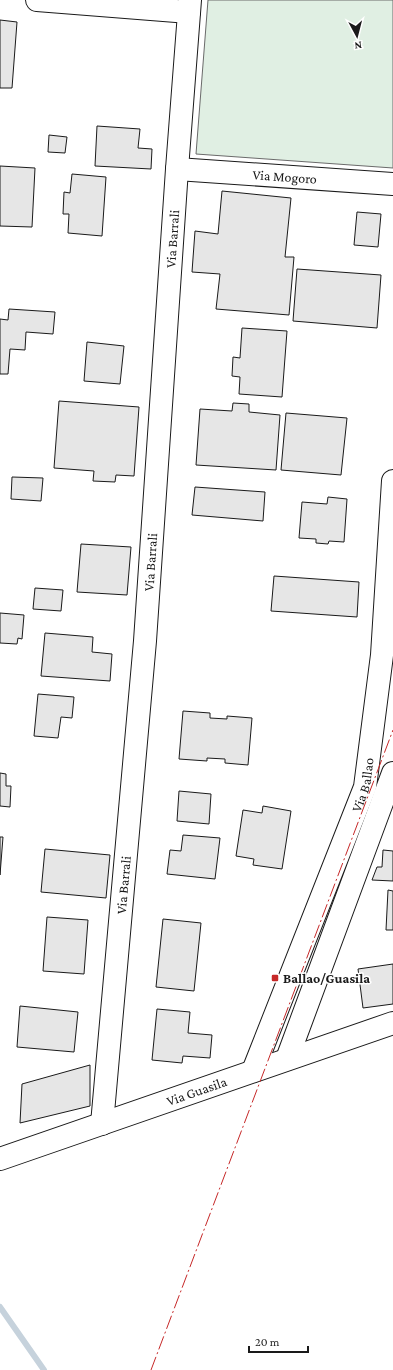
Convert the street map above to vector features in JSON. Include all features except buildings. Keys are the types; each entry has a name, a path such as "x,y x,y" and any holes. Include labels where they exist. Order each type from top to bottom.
{"street":[{"path":"37,0 190,6"},
{"name":"Via Barrali","path":"102,1124 145,641 177,169 190,6"},
{"name":"Via Mogoro","path":"177,169 393,184"},
{"name":"Via Ballao","path":"253,1071 365,787 382,655 393,481"},
{"path":"287,1059 389,783 365,787"},
{"path":"347,833 369,840"},
{"path":"320,900 343,908"},
{"path":"292,973 315,983"},
{"name":"Via Guasila","path":"0,1159 393,1023"}],"green space":[{"path":"208,0 393,0 393,168 196,154"}],"waterway":[{"path":"0,1307 44,1370"}],"power":[{"path":"151,1370 393,730"}],"place":[{"name":"Ballao/Guasila","path":"275,978"}]}
